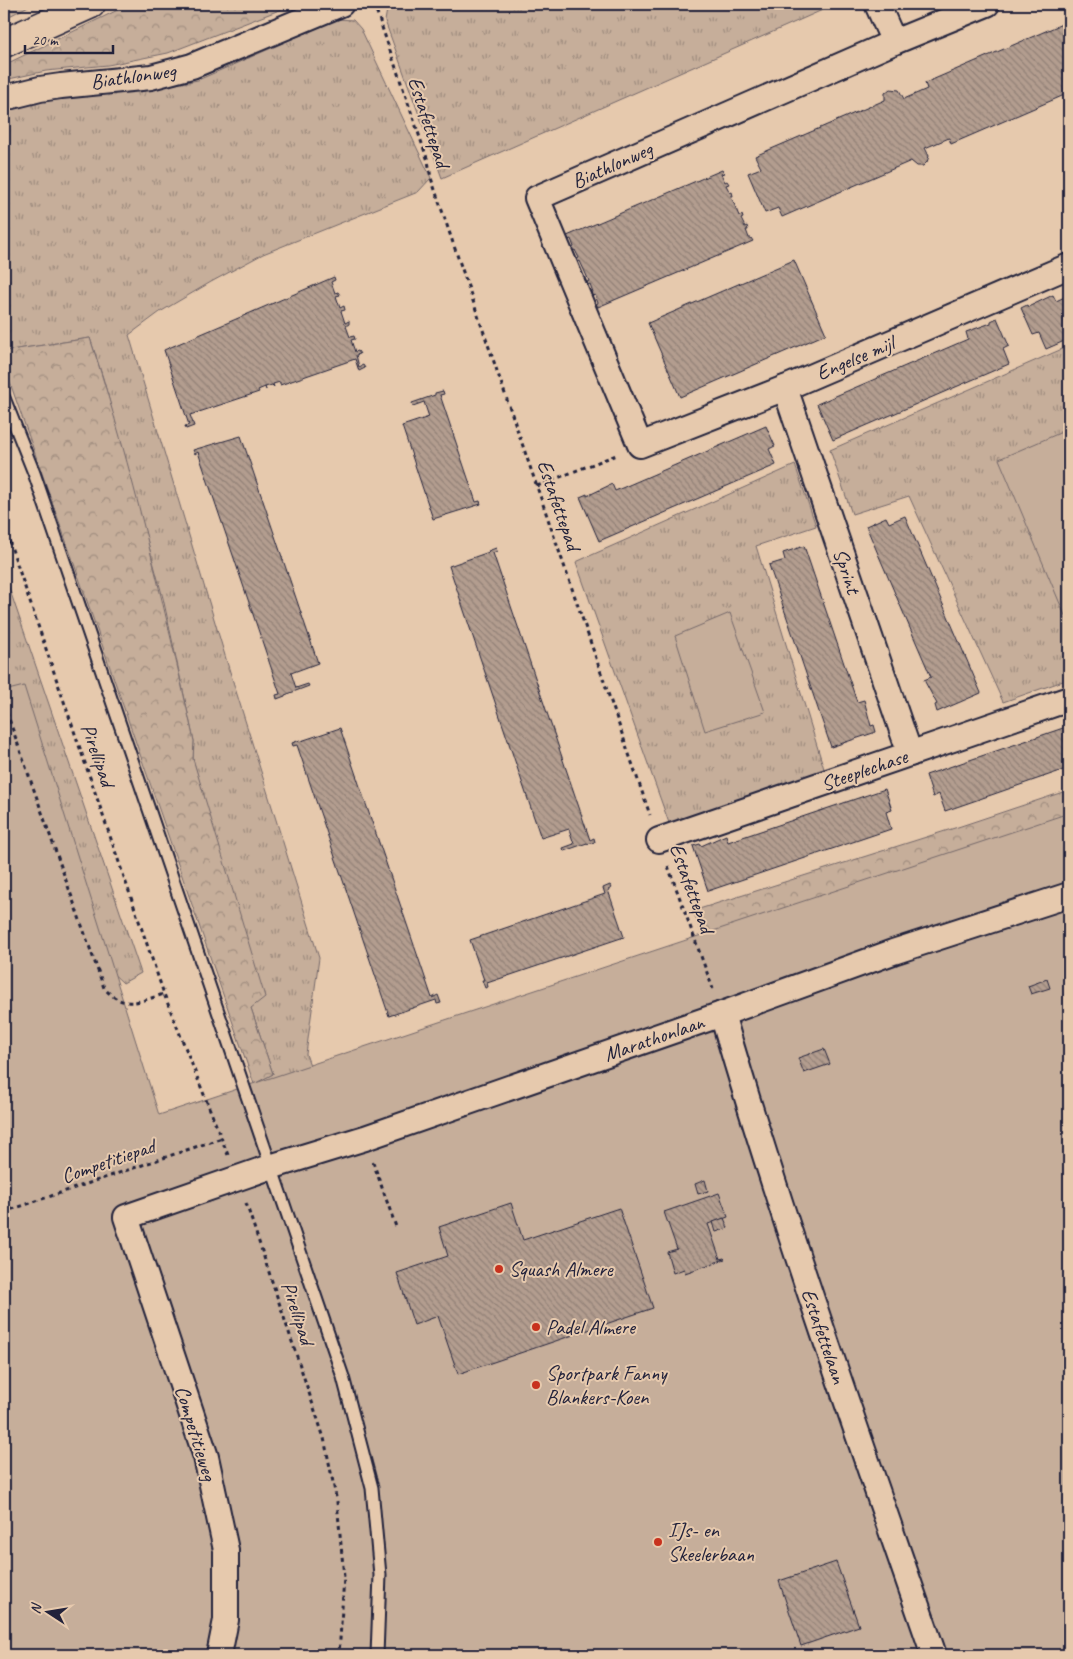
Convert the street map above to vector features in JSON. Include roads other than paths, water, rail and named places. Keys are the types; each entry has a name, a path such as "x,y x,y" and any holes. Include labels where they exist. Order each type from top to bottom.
{"highway":[{"path":"4,43 91,4"}],"street":[{"name":"Biathlonweg","path":"4,98 61,86 144,78 192,66 341,4"},
{"path":"877,4 894,42 986,4"},
{"name":"Biathlonweg","path":"640,445 537,198 894,42"},
{"name":"Engelse mijl","path":"640,445 785,388 1069,266"},
{"name":"Sprint","path":"785,388 910,754"},
{"name":"Steeplechase","path":"659,840 1069,699"},
{"name":"Marathonlaan","path":"126,1217 270,1167 365,1138 894,952 1069,895"},
{"name":"Estafettelaan","path":"722,1014 750,1112 820,1324 934,1655"},
{"name":"Competitieweg","path":"126,1217 206,1457 226,1550 226,1620 219,1655"}],"lane":[{"path":"4,398 34,473 343,1378 372,1488 380,1575 378,1655"}],"place":[{"name":"Squash Almere","path":"499,1269"},
{"name":"Padel Almere","path":"536,1327"},
{"name":"Sportpark Fanny Blankers-Koen","path":"536,1385"},
{"name":"IJs- en Skeelerbaan","path":"658,1542"}]}
